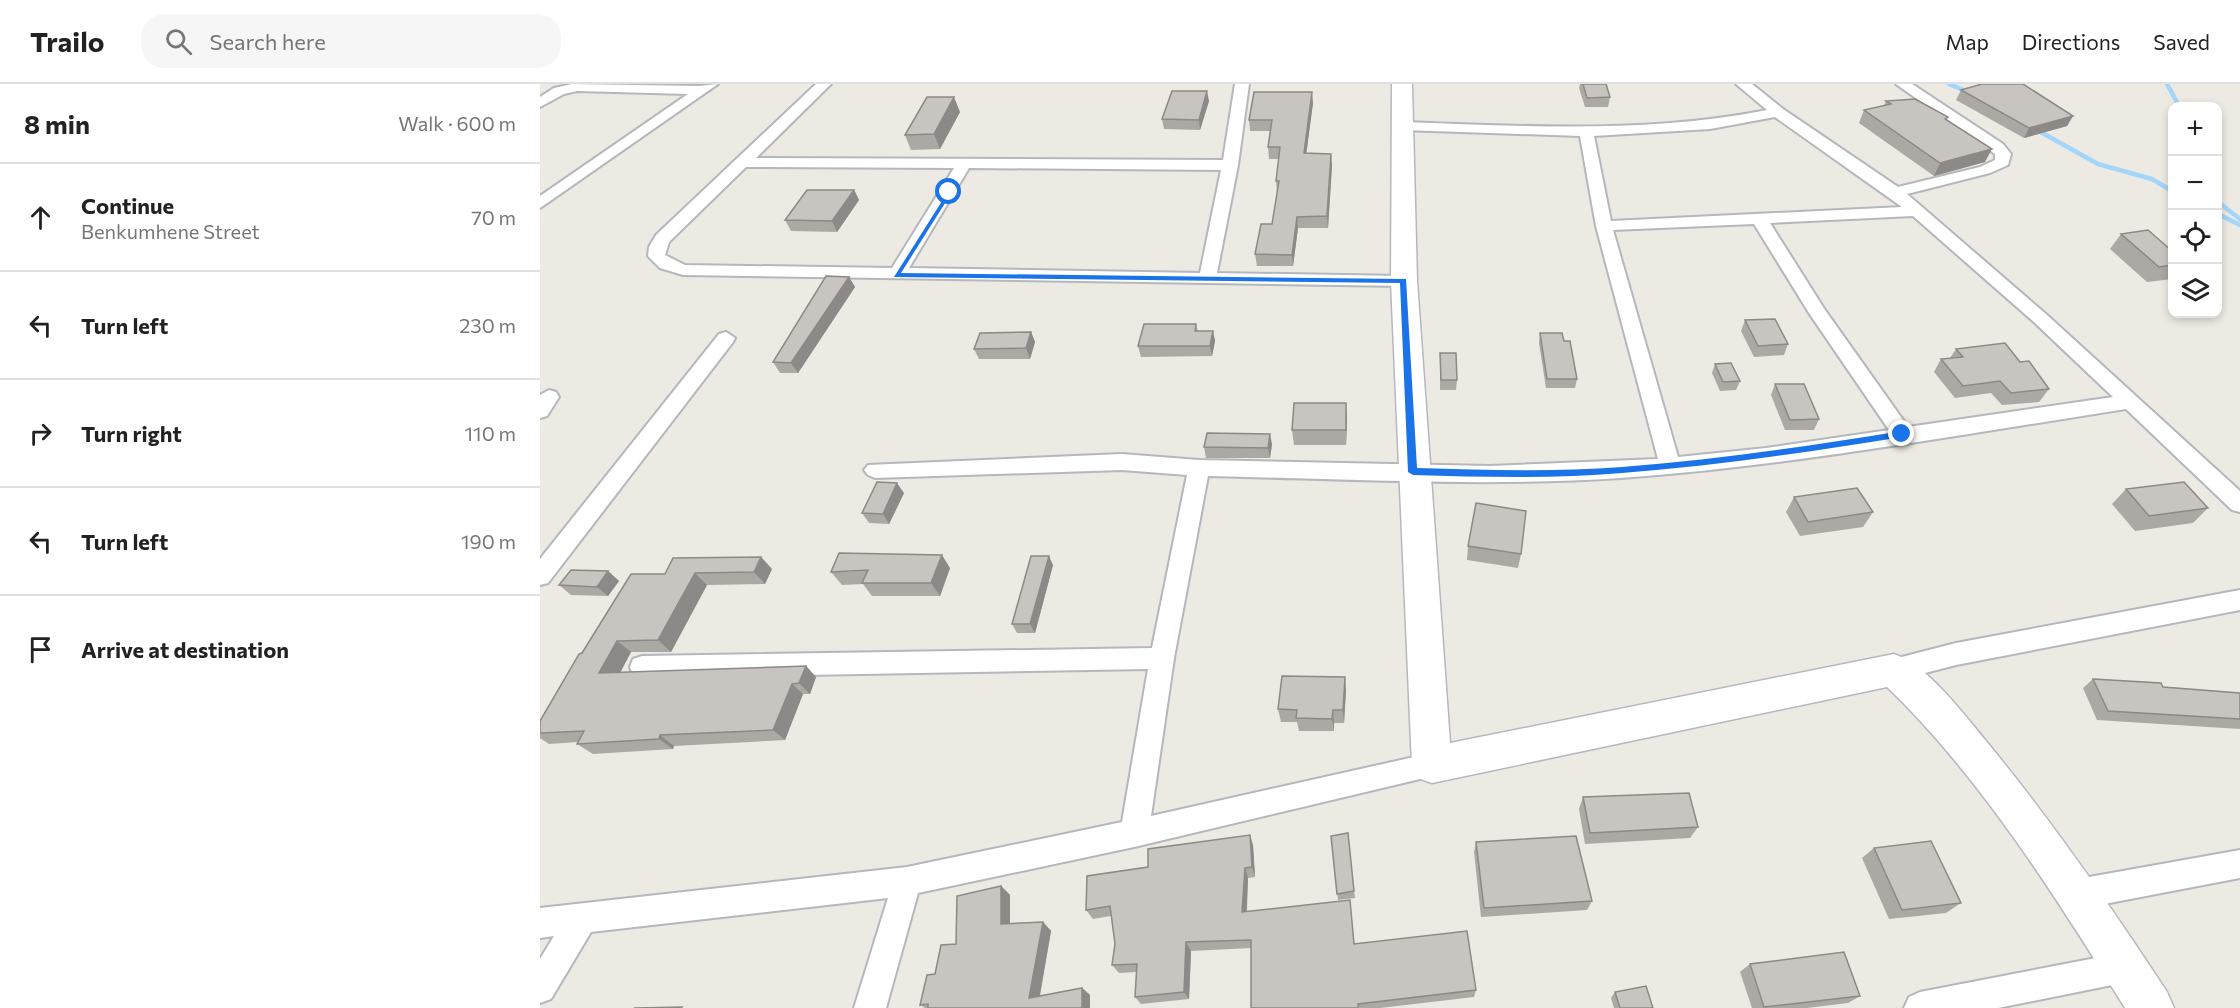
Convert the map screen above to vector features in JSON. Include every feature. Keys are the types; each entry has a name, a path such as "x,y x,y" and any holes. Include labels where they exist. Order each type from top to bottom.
{"street":[{"path":"825,84 662,239 657,247 657,256 666,264 683,270 1404,281"},
{"path":"1208,279 1230,165 1242,84"},
{"path":"1402,84 1404,281 1413,472 1432,765"},
{"path":"1743,84 1895,192 1914,212 2041,319 2240,504"},
{"path":"1895,192 1985,170 2003,162 2003,154 1998,147 1903,84"},
{"path":"540,103 554,88 706,87"},
{"path":"540,202 706,87"},
{"path":"1402,126 1586,131 1679,128 1713,125 1778,111"},
{"path":"1586,131 1604,226 1670,466"},
{"path":"741,162 1230,165"},
{"path":"896,275 963,165"},
{"path":"1604,226 1914,212"},
{"path":"1759,218 1818,313 1902,434"},
{"path":"540,576 726,338"},
{"path":"875,470 1122,462 1199,468 1523,473 1670,466 1766,456 2128,402"},
{"path":"1134,833 1162,658 1199,468"},
{"path":"540,923 907,880 1134,833 1432,765 1894,670 1956,654 2240,600"},
{"path":"642,667 1162,658"},
{"path":"1894,670 1938,711 2078,894 2127,967 2151,1008"},
{"path":"2078,894 2240,864"},
{"path":"870,1008 907,880"},
{"path":"540,988 582,919"},
{"path":"1920,1008 2127,967"}],"building":[{"path":"1583,84 1606,84 1610,97 1587,98"},
{"path":"1982,84 2023,84 2073,116 2029,128 1961,90"},
{"path":"1172,91 1207,91 1199,120 1162,119"},
{"path":"1254,92 1312,92 1304,153 1331,154 1327,216 1297,217 1292,255 1255,254 1261,224 1272,224 1279,181 1276,181 1280,147 1268,147 1272,120 1249,120"},
{"path":"927,97 954,97 934,134 905,135"},
{"path":"1915,99 1948,117 1945,119 1992,149 1940,163 1864,110 1891,104 1886,101"},
{"path":"807,190 854,190 832,221 785,220"},
{"path":"2148,230 2168,248 2168,266 2159,267 2121,234"},
{"path":"826,276 849,277 791,363 773,362"},
{"path":"1775,319 1788,344 1758,346 1745,320"},
{"path":"1144,324 1196,324 1195,331 1213,331 1210,346 1138,346"},
{"path":"1031,332 1026,348 974,349 980,333"},
{"path":"1540,333 1562,333 1564,341 1570,341 1577,379 1547,379"},
{"path":"2005,343 2020,362 2029,361 2049,389 2011,393 2000,381 1963,386 1941,359 1963,357 1956,349"},
{"path":"1440,353 1456,353 1457,380 1441,380"},
{"path":"1731,363 1740,381 1723,382 1715,364"},
{"path":"1775,384 1804,384 1819,419 1790,420"},
{"path":"1294,403 1346,403 1346,430 1292,430"},
{"path":"1207,433 1270,434 1268,448 1204,447"},
{"path":"877,482 897,483 883,514 862,513"},
{"path":"2184,482 2208,508 2149,516 2126,489"},
{"path":"1857,488 1873,512 1808,522 1794,497"},
{"path":"1476,503 1526,511 1521,554 1468,546"},
{"path":"839,553 942,555 931,583 862,583 868,570 831,572"},
{"path":"1031,556 1049,556 1030,624 1012,624"},
{"path":"761,557 754,572 695,573 658,640 617,641 599,673 806,666 799,683 792,684 773,730 660,735 659,739 577,744 584,731 540,733 540,721 579,654 582,653 631,574 665,574 673,558"},
{"path":"571,570 608,571 597,587 559,585"},
{"path":"1282,676 1345,677 1343,710 1333,710 1332,719 1296,718 1297,710 1278,709"},
{"path":"2093,679 2161,683 2163,687 2240,693 2240,719 2108,711"},
{"path":"1689,793 1698,827 1590,833 1583,797"},
{"path":"1348,833 1354,891 1337,894 1331,836"},
{"path":"1250,835 1252,867 1245,868 1242,912 1350,900 1354,944 1467,931 1476,990 1358,1004 1358,1008 1251,1008 1251,940 1186,942 1184,992 1135,997 1137,964 1112,965 1115,944 1110,906 1086,910 1087,876 1148,867 1148,849"},
{"path":"1576,836 1592,901 1484,908 1476,842"},
{"path":"1931,841 1961,903 1902,910 1874,848"},
{"path":"1001,886 1001,924 1043,922 1029,998 1082,988 1082,1008 928,1008 928,1004 920,1005 927,975 935,974 941,945 956,944 957,896"},
{"path":"1844,952 1860,996 1764,1007 1750,964"},
{"path":"1646,986 1653,1008 1620,1008 1615,992"},
{"path":"682,1007 681,1008 634,1008"}],"waterway":[{"path":"1949,84 1970,93"},
{"path":"2167,84 2177,102"},
{"path":"2037,130 2098,164 2152,179 2168,189"},
{"path":"2222,205 2240,219"},
{"path":"2222,216 2240,225"}],"route":[{"path":"949,192 896,275 1404,281 1413,472 1490,474 1620,470 1766,456 1902,434"}]}
